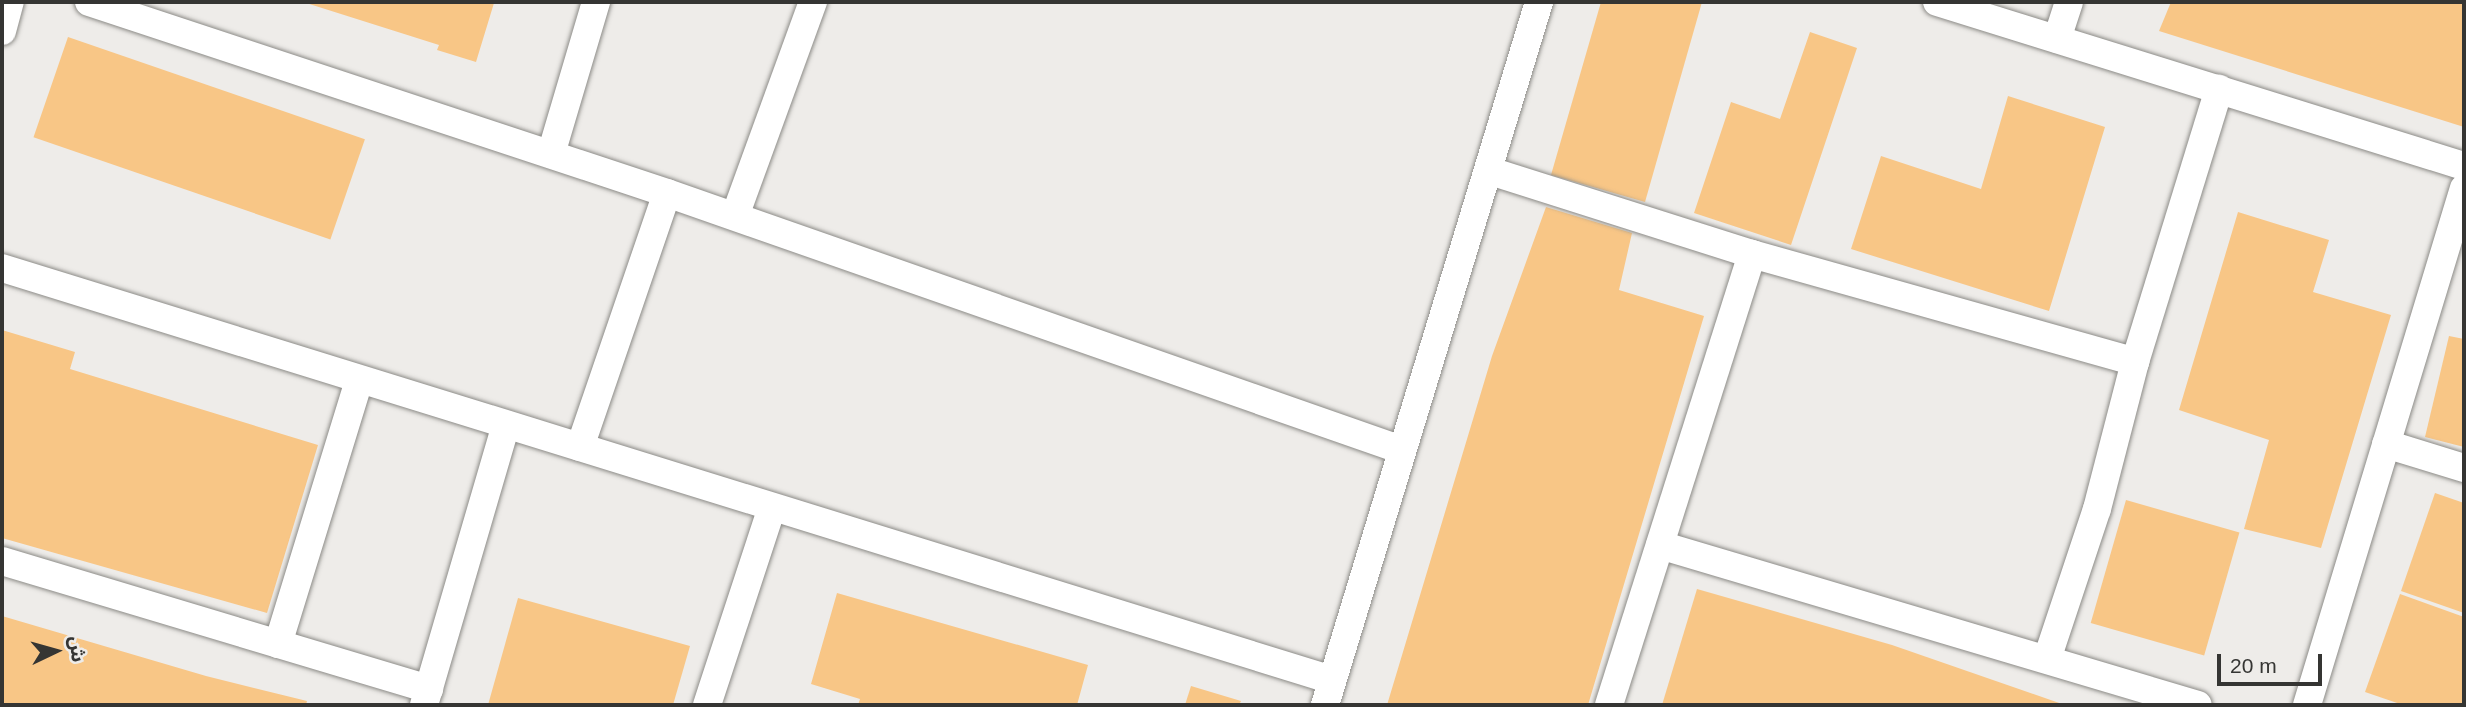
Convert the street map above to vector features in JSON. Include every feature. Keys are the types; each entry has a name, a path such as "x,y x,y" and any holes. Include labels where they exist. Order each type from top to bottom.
{"street":[{"path":"2,31 10,2"},
{"path":"89,2 667,192 1399,449"},
{"path":"551,155 596,2"},
{"path":"735,216 813,2"},
{"path":"2,268 772,507 1328,693 1399,449 1490,171 1539,2"},
{"path":"1937,2 2464,166"},
{"path":"2057,39 2069,2"},
{"path":"2047,659 2097,509 2135,362 2219,89"},
{"path":"1490,171 1752,254 2135,362"},
{"path":"2307,705 2464,188"},
{"path":"580,447 667,192"},
{"path":"1609,705 1752,254"},
{"path":"278,644 359,380"},
{"path":"2,561 278,644 427,697 506,425"},
{"path":"2386,444 2464,468"},
{"path":"707,705 772,507"},
{"path":"1660,545 2198,705"}],"building":[{"path":"303,2 494,3 476,62 437,50 439,45"},
{"path":"1601,2 1702,2 1645,202 1551,175"},
{"path":"2171,2 2464,2 2464,127 2159,31"},
{"path":"1810,32 1857,48 1791,245 1694,213 1731,102 1780,119"},
{"path":"68,37 365,139 330,239 33,137"},
{"path":"2008,96 2105,127 2049,311 1851,249 1881,156 1981,189"},
{"path":"1546,207 1632,233 1619,290 1704,316 1588,705 1387,705 1492,356"},
{"path":"2238,212 2329,240 2313,292 2391,315 2321,548 2244,529 2269,440 2179,410"},
{"path":"2,330 75,352 70,369 318,445 267,613 2,538"},
{"path":"2449,336 2464,339 2464,447 2425,437"},
{"path":"2435,493 2464,503 2464,613 2401,591"},
{"path":"2126,500 2239,533 2204,656 2091,623"},
{"path":"1697,589 1892,645 2065,705 1662,705"},
{"path":"837,593 1088,665 1077,705 858,705 860,699 811,684"},
{"path":"2400,594 2464,617 2462,705 2403,705 2365,692"},
{"path":"518,598 690,646 673,705 488,705"},
{"path":"2,616 206,676 307,701 306,705 2,705"},
{"path":"1191,686 1241,701 1239,705 1185,705"}]}
